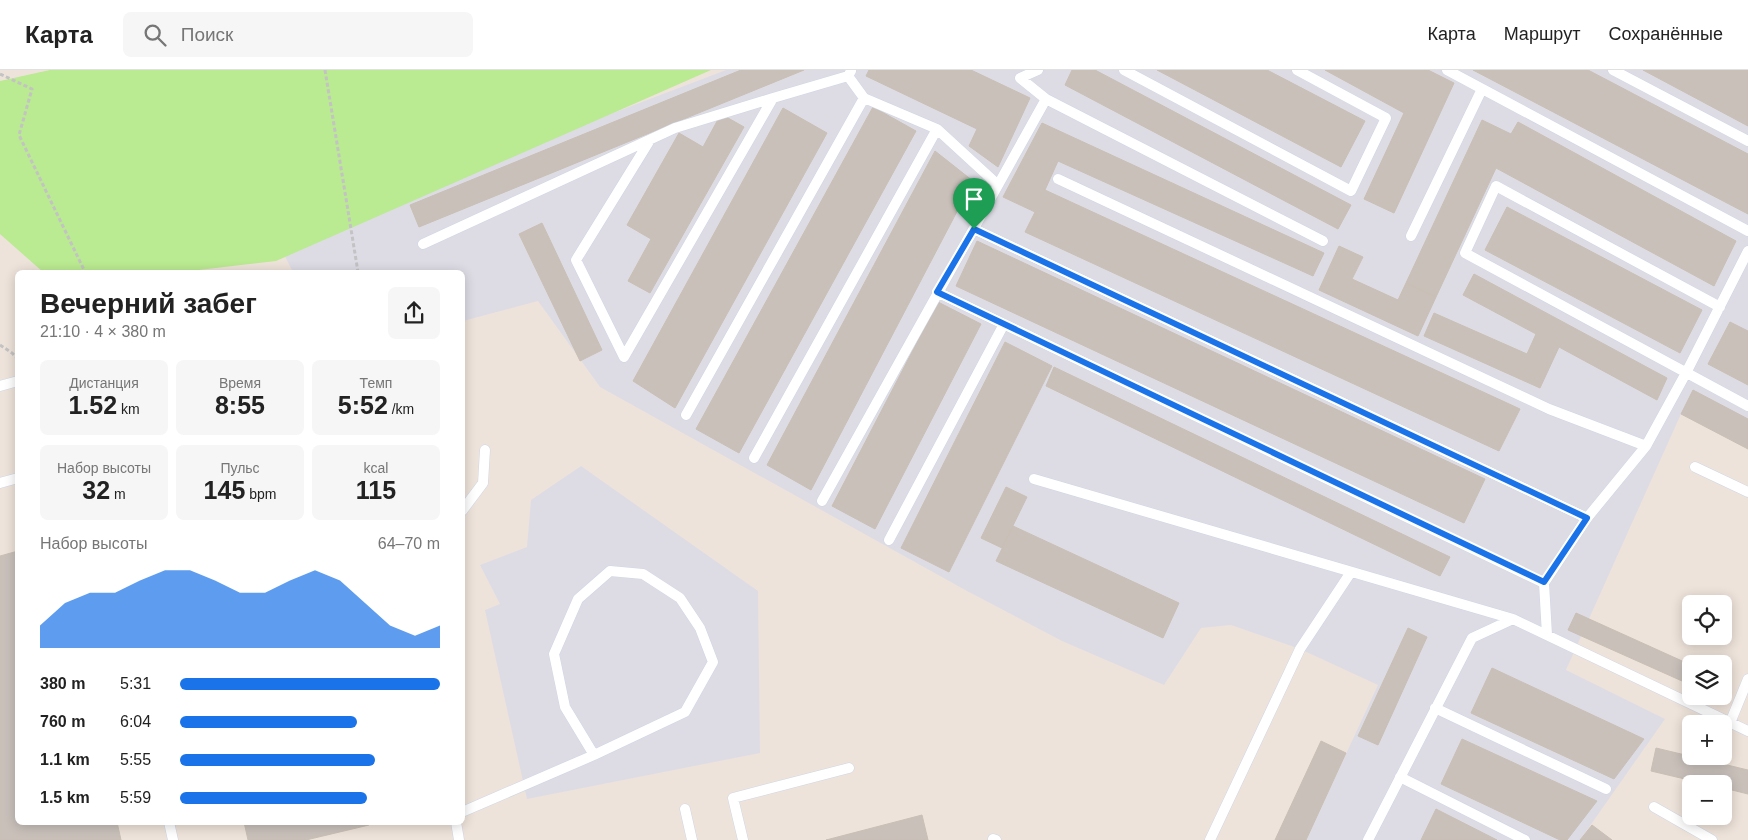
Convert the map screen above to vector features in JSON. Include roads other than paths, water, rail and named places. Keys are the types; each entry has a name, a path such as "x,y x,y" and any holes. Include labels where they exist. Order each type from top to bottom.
{"lane":[{"path":"1038,70 1020,78 1046,99 1323,242"},
{"path":"1124,70 1351,191 1386,118 1297,70"},
{"path":"1447,70 1748,231"},
{"path":"1613,70 1748,141"},
{"path":"423,244 675,128 850,73 864,98 937,129 998,185"},
{"path":"1411,236 1482,88"},
{"path":"650,140 576,260 624,357 773,98"},
{"path":"686,415 864,98"},
{"path":"822,500 1046,99"},
{"path":"754,458 937,129"},
{"path":"1058,179 1549,410 1646,446"},
{"path":"1720,307 1496,186 1465,253 1748,406"},
{"path":"974,229 1587,518"},
{"path":"1547,635 1544,582 1587,518 1646,446 1686,374 1748,251"},
{"path":"937,292 1544,582"},
{"path":"889,540 1004,324"},
{"path":"0,386 15,382"},
{"path":"465,507 483,483 485,450"},
{"path":"1695,467 1748,492"},
{"path":"0,483 15,479"},
{"path":"1034,479 1513,619 1715,715"},
{"path":"465,811 594,755 685,712 713,662 700,628 680,598 643,574 610,571 596,581 578,599 554,654 565,707 594,755"},
{"path":"1210,840 1300,649 1351,572"},
{"path":"1368,840 1472,638 1513,619"},
{"path":"1732,717 1748,680"},
{"path":"1435,708 1606,789"},
{"path":"1732,723 1748,731"},
{"path":"743,840 733,798 849,768"},
{"path":"1400,777 1525,840"},
{"path":"1654,807 1707,839"},
{"path":"686,809 692,840"},
{"path":"170,825 173,840"},
{"path":"447,840 459,838 457,825"}]}
